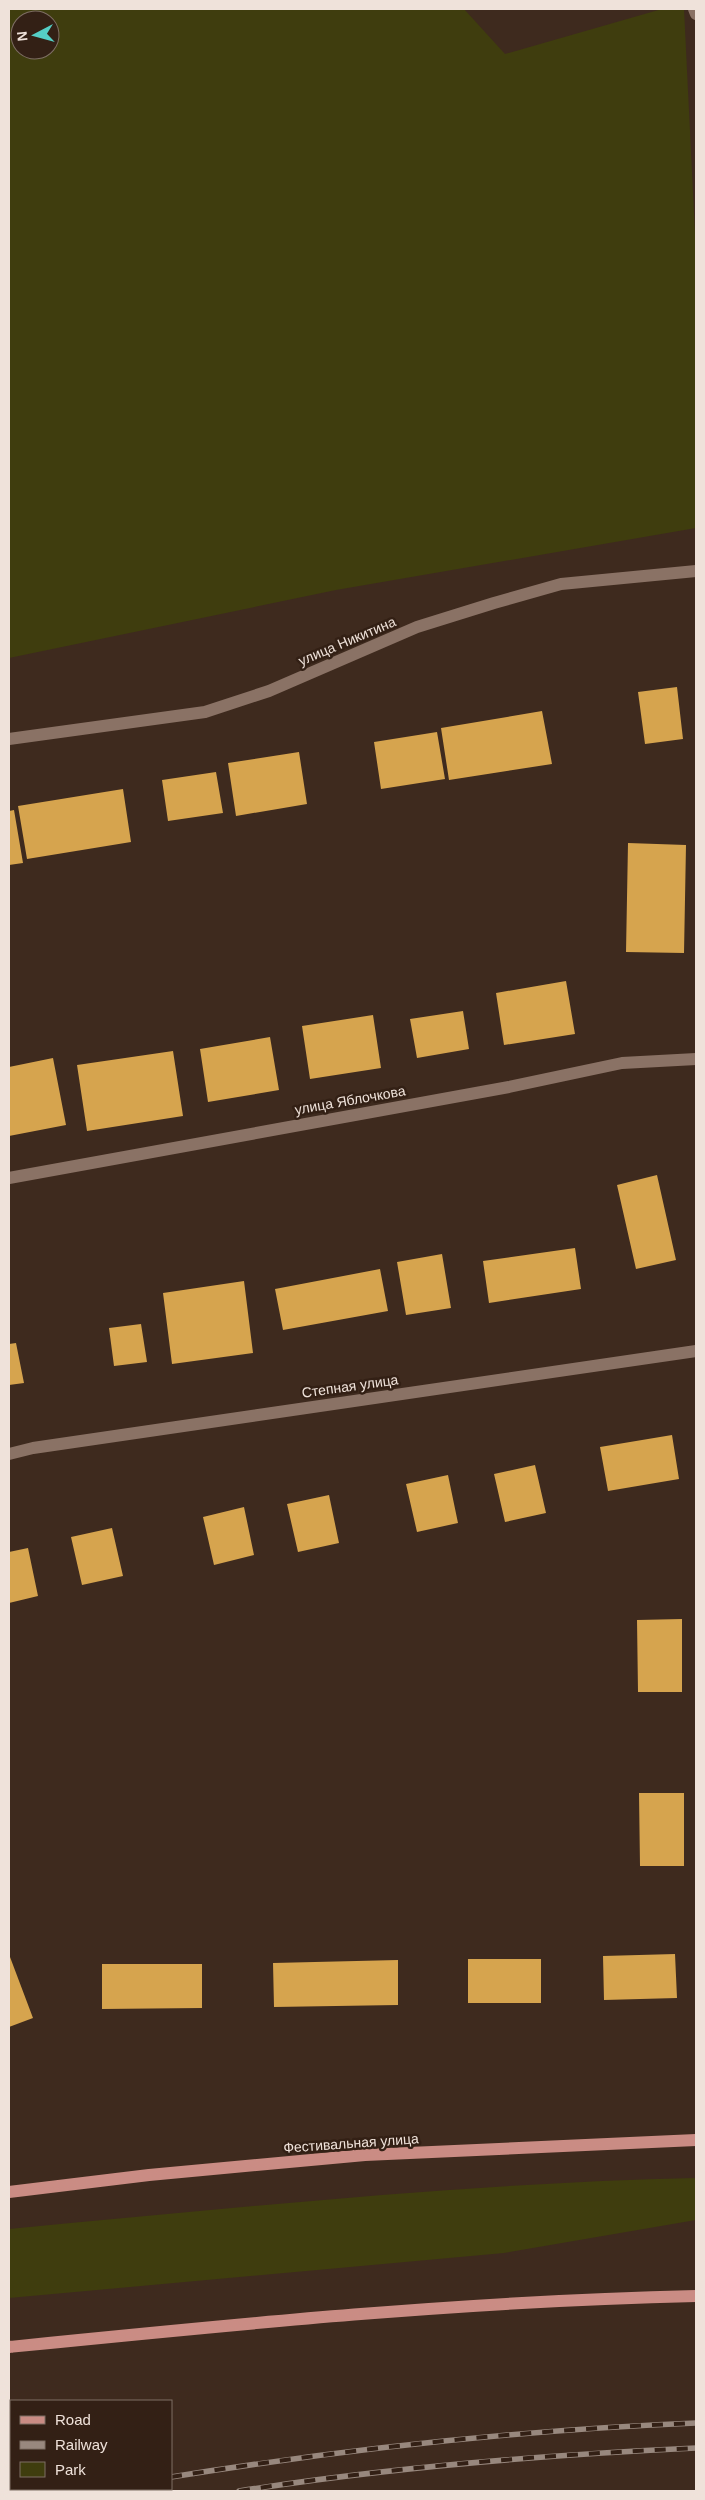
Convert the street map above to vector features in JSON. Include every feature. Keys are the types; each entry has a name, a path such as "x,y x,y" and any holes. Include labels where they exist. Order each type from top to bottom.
{"main road":[{"name":"Фестивальная улица","path":"9,2192 149,2175 365,2155 696,2140"},
{"path":"9,2347 412,2310 578,2299 696,2296"}],"street":[{"path":"694,9 696,14"},
{"name":"улица Никитина","path":"9,739 205,712 269,691 417,627 504,600 561,584 696,570"},
{"name":"улица Яблочкова","path":"9,1178 499,1088 622,1063 696,1059"},
{"name":"Степная улица","path":"9,1454 43,1447 696,1351"}],"green space":[{"path":"9,9 464,9 505,54 662,9 684,9 696,254 696,528 336,590 9,658"},
{"path":"696,2178 696,2220 504,2253 9,2298 9,2229 438,2191 524,2185"}],"building":[{"path":"677,687 683,739 645,744 638,692"},
{"path":"542,711 552,764 449,780 441,728"},
{"path":"437,732 445,779 381,789 374,742"},
{"path":"299,752 307,804 236,816 228,763"},
{"path":"216,772 223,813 168,821 162,780"},
{"path":"123,789 131,842 27,859 18,806"},
{"path":"14,810 23,863 9,865 9,811"},
{"path":"628,843 686,845 684,953 626,952"},
{"path":"566,981 575,1034 504,1045 496,993"},
{"path":"463,1011 469,1049 417,1058 410,1019"},
{"path":"373,1015 381,1068 310,1079 302,1026"},
{"path":"270,1037 279,1090 208,1102 200,1049"},
{"path":"173,1051 183,1116 87,1131 77,1065"},
{"path":"53,1058 66,1125 9,1136 9,1067"},
{"path":"657,1175 676,1260 636,1269 617,1185"},
{"path":"575,1248 581,1289 489,1303 483,1261"},
{"path":"442,1254 451,1308 406,1315 397,1262"},
{"path":"380,1269 388,1311 283,1330 275,1289"},
{"path":"244,1281 253,1353 172,1364 163,1293"},
{"path":"141,1324 147,1362 114,1366 109,1328"},
{"path":"16,1343 24,1383 9,1385 9,1344"},
{"path":"672,1435 679,1479 608,1491 600,1447"},
{"path":"535,1465 546,1513 505,1522 494,1474"},
{"path":"448,1475 458,1523 417,1532 406,1484"},
{"path":"329,1495 339,1543 298,1552 287,1504"},
{"path":"244,1507 254,1555 214,1565 203,1517"},
{"path":"112,1528 123,1576 82,1585 71,1537"},
{"path":"28,1548 38,1596 9,1603 9,1552"},
{"path":"682,1619 682,1692 638,1692 637,1620"},
{"path":"639,1793 684,1793 684,1866 640,1866"},
{"path":"675,1954 677,1998 604,2000 603,1956"},
{"path":"9,1958 33,2018 9,2027"},
{"path":"468,1959 541,1959 541,2003 468,2003"},
{"path":"398,1960 398,2005 274,2007 273,1963"},
{"path":"102,1964 202,1964 202,2008 102,2009"}],"railway":[{"path":"172,2477 368,2449 433,2442 564,2430 696,2423"},
{"path":"239,2491 353,2475 467,2463 581,2454 696,2448"},
{"path":"87,2491 94,2490"}]}
